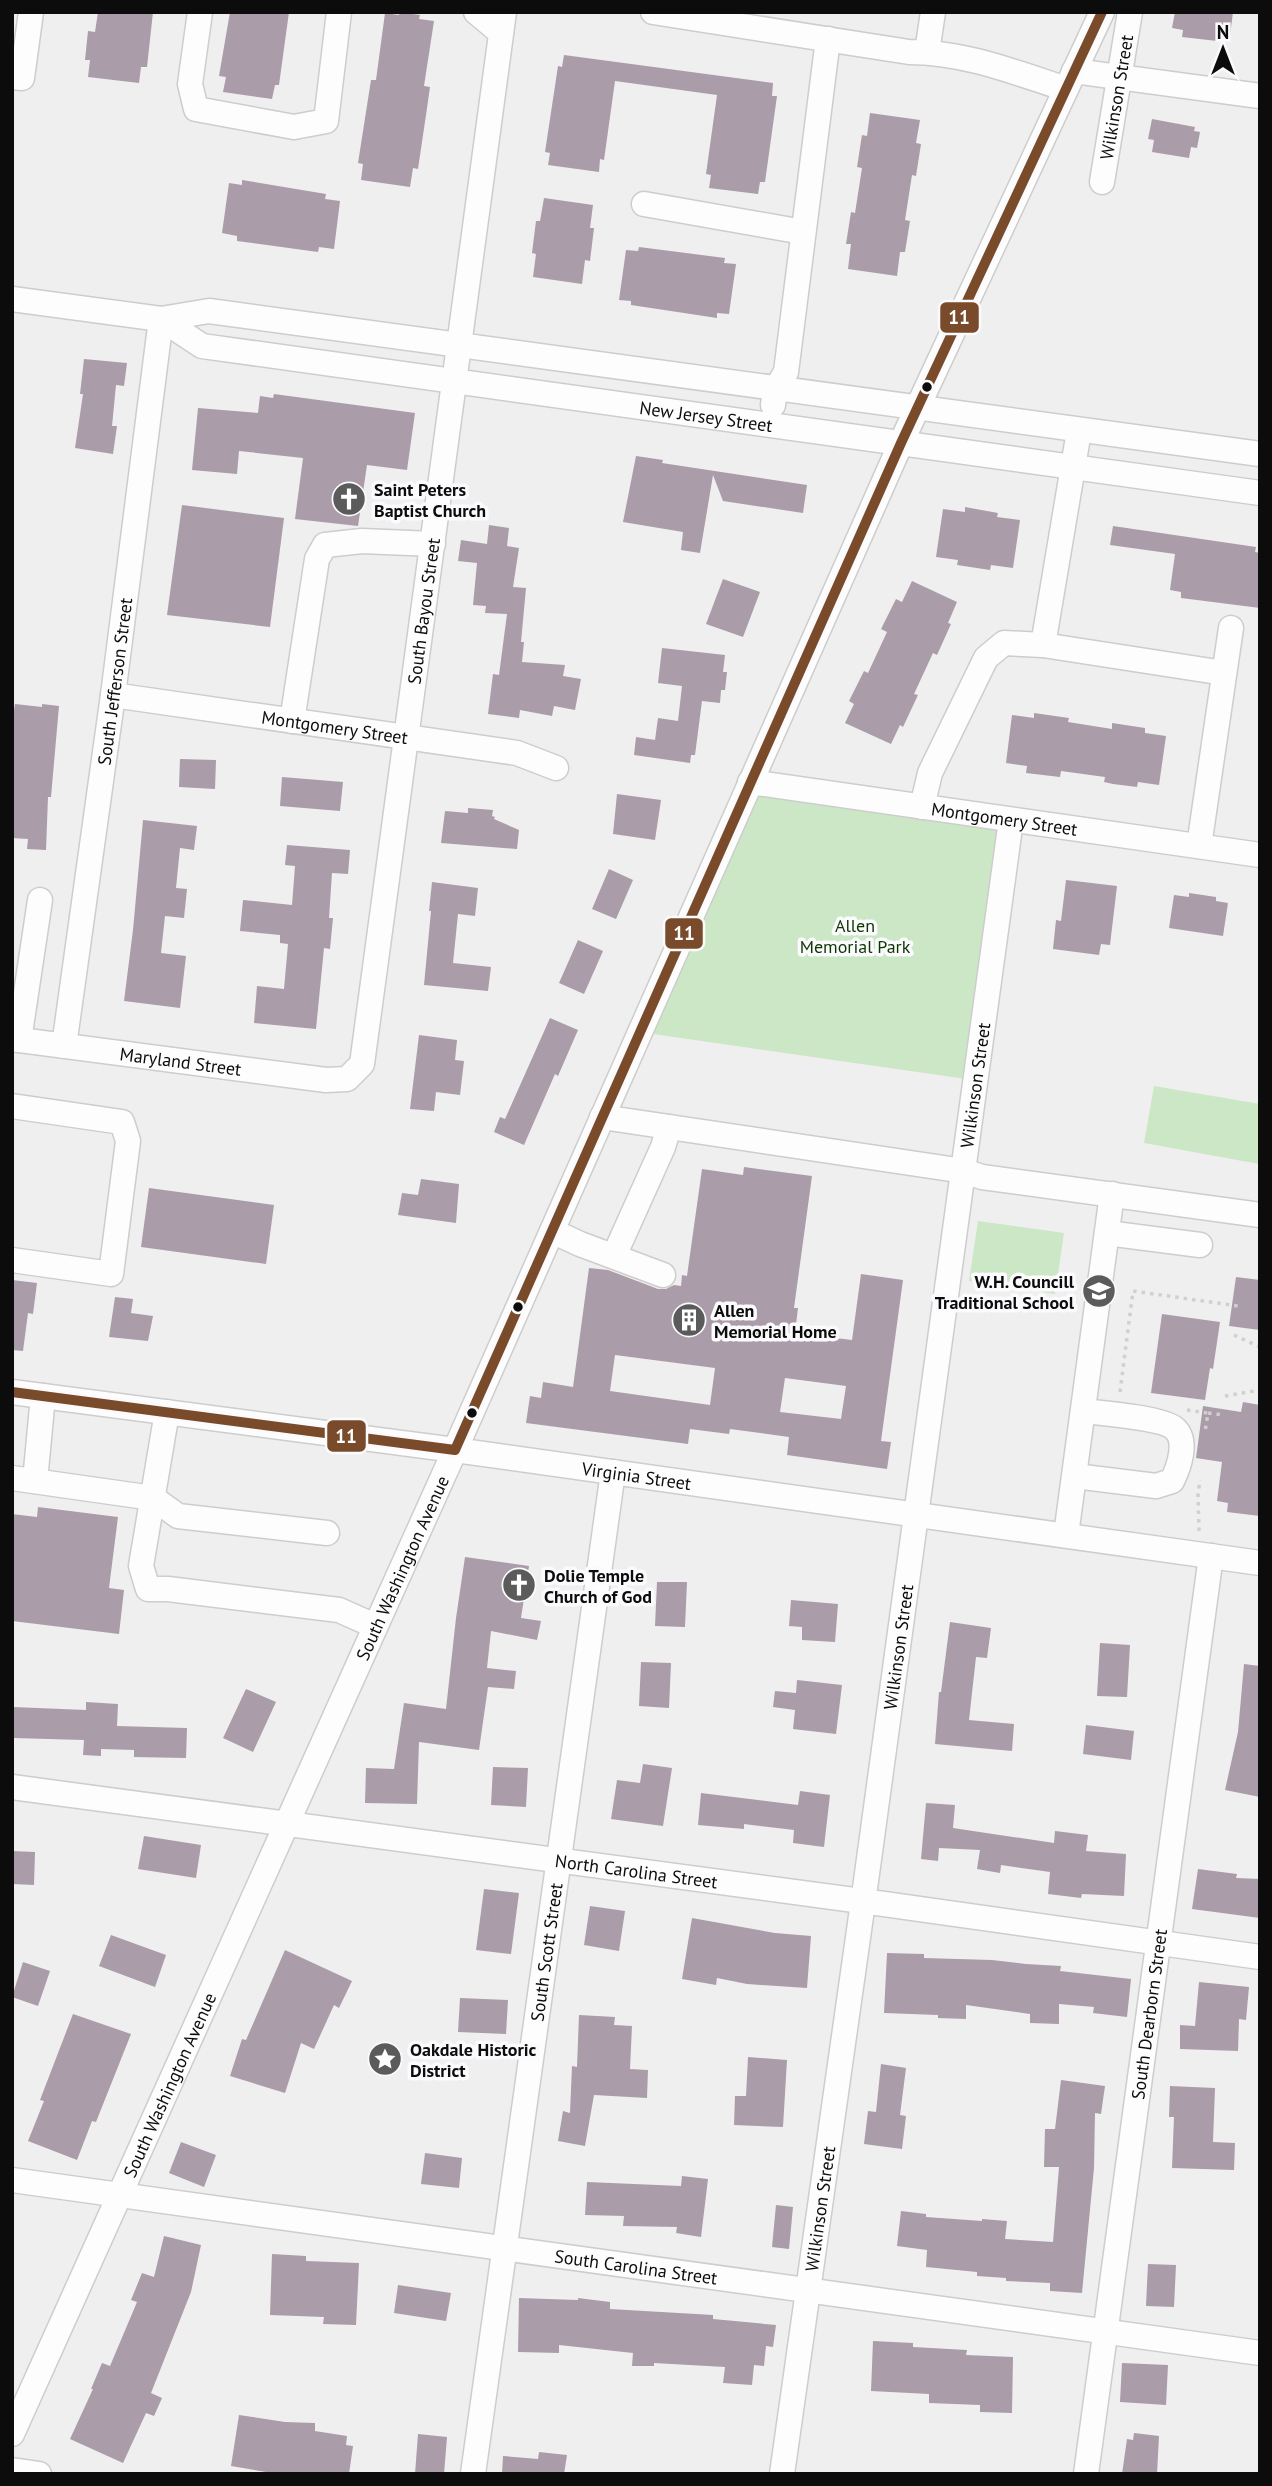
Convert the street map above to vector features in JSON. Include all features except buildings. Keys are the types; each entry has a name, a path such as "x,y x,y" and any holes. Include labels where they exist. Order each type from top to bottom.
{"street":[{"path":"12,77 22,78 32,12"},
{"path":"200,12 190,84 196,109 294,127 326,121 339,12"},
{"path":"476,12 502,22"},
{"path":"653,12 909,52 927,52 1070,80 1118,78 1260,96"},
{"path":"927,52 933,12"},
{"name":"South Washington Avenue","path":"12,2434 455,1450 901,443 1102,12"},
{"name":"Wilkinson Street","path":"1102,182 1130,12"},
{"name":"South Bayou Street","path":"347,1079 362,1064 408,738 502,22"},
{"path":"771,424 775,390 786,372 828,39"},
{"path":"644,204 803,232"},
{"name":"New Jersey Street","path":"12,299 161,319 209,311 1260,454"},
{"name":"New Jersey Street","path":"161,319 202,346 1260,493"},
{"name":"South Jefferson Street","path":"64,1046 113,695 161,319"},
{"path":"1043,645 1079,431"},
{"path":"292,721 317,559 325,545 362,541 433,544"},
{"path":"1199,846 1231,628"},
{"path":"922,807 930,773 986,658 1004,643 1043,645 1224,673"},
{"name":"Montgomery Street","path":"113,695 517,753 556,768"},
{"name":"Montgomery Street","path":"750,782 1260,855"},
{"name":"Wilkinson Street","path":"782,2474 1011,820"},
{"path":"16,1039 40,900"},
{"name":"Maryland Street","path":"16,1039 326,1080 347,1079"},
{"path":"12,1106 122,1122 128,1141 111,1274 12,1260"},
{"path":"602,1117 964,1171 982,1177 1260,1215"},
{"path":"614,1256 663,1147 669,1127"},
{"path":"1066,1535 1112,1194"},
{"path":"552,1231 663,1275"},
{"path":"1107,1233 1199,1245"},
{"name":"Virginia Street","path":"12,1392 1066,1535 1205,1548 1260,1563"},
{"path":"43,1396 24,1479 153,1498 178,1516 327,1533"},
{"path":"1075,1476 1156,1486 1172,1481 1178,1469 1182,1441 1175,1429 1162,1422 1083,1411"},
{"path":"167,1412 141,1566 148,1589 168,1589 339,1610 375,1626"},
{"name":"South Scott Street","path":"473,2474 613,1472"},
{"name":"South Dearborn Street","path":"1086,2474 1158,1943 1205,1548"},
{"name":"North Carolina Street","path":"12,1787 1260,1957"},
{"name":"South Carolina Street","path":"12,2180 1260,2353"},
{"path":"12,2470 39,2474"}],"path":[{"path":"1118,1400 1133,1291 1238,1306"},
{"path":"1234,1335 1260,1347"},
{"path":"1225,1396 1260,1390"},
{"path":"1182,1409 1223,1415"},
{"path":"1205,1432 1208,1413"},
{"path":"1200,1471 1200,1526 1205,1548"}],"green space":[{"name":"Allen Memorial Park","path":"758,795 1000,828 966,1079 653,1034"},
{"path":"1154,1086 1260,1104 1259,1164 1144,1143"},
{"path":"978,1221 1064,1233 1055,1294 969,1281"}],"transit line":[{"name":"11","path":"12,1392 455,1450 901,443 1102,12"}],"place":[{"name":"Saint Peters Baptist Church","path":"349,499"},
{"name":"W.H. Councill Traditional School","path":"1099,1291"},
{"name":"Allen Memorial Home","path":"689,1320"},
{"name":"Dolie Temple Church of God","path":"519,1585"},
{"name":"Oakdale Historic District","path":"385,2059"}]}
